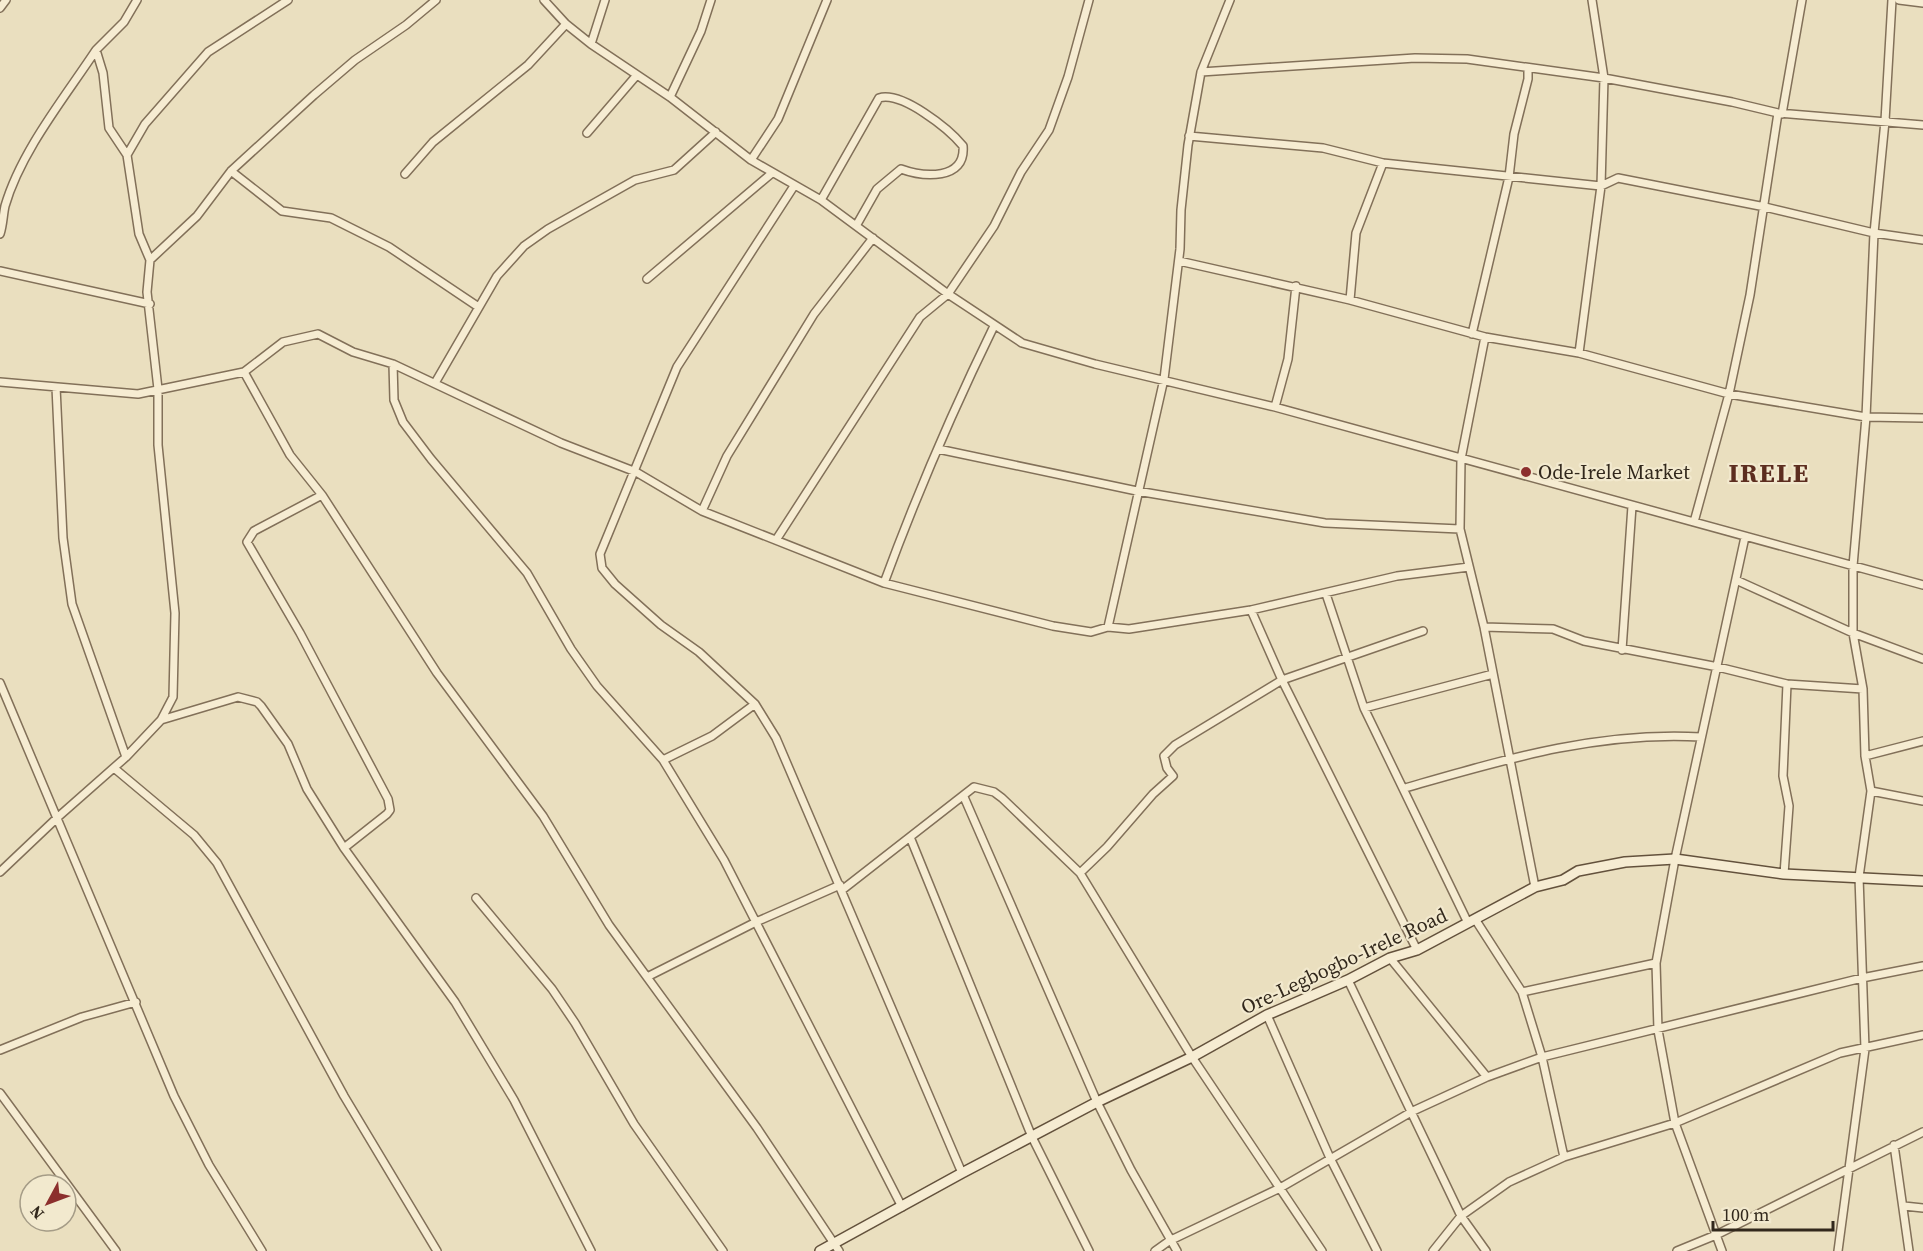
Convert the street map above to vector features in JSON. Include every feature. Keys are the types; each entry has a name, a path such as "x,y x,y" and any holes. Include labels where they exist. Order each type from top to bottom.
{"main road":[{"name":"Ore-Legbogbo-Irele Road","path":"820,1251 836,1247 962,1173 1097,1102 1192,1057 1266,1015 1348,980 1390,958 1417,950 1536,887 1590,869 1625,862 1675,859 1784,874 1923,881"}],"street":[{"path":"0,8 6,0"},
{"path":"0,234 5,206 23,166 58,105 96,50 124,22 137,0"},
{"path":"127,154 145,124 208,52 288,0"},
{"path":"150,260 197,216 231,171 355,60 406,25 436,0"},
{"path":"544,0 566,24 591,44 670,98 752,160 821,200 948,294 1022,343 1095,364 1275,406 1923,585"},
{"path":"591,44 605,0"},
{"path":"670,98 701,31 711,0"},
{"path":"752,160 778,119 827,0"},
{"path":"776,540 920,317 948,294 994,226 1021,172 1049,130 1068,77 1089,0"},
{"path":"1108,627 1164,379 1179,261 1180,210 1189,136 1201,72 1230,0"},
{"path":"1579,353 1600,186 1604,78 1592,0"},
{"path":"1694,522 1729,394 1750,295 1780,113 1802,0"},
{"path":"1838,1251 1864,1049 1859,877 1871,791 1865,756 1863,689 1853,633 1853,566 1866,417 1874,233 1885,122 1892,0"},
{"path":"1899,0 1923,3"},
{"path":"405,174 433,142 528,65 566,24"},
{"path":"0,872 126,757 161,720 173,697 176,659 175,613 158,445 158,389 146,282 150,260 139,234 127,154 109,128 103,73 96,50"},
{"path":"1201,72 1415,58 1467,59 1604,78 1780,113 1923,125"},
{"path":"1472,334 1509,177 1514,134 1528,79 1528,68"},
{"path":"586,133 636,76"},
{"path":"821,200 879,98 891,97 938,121 963,146 962,162 956,169 930,176 918,175 901,169 877,189 856,226"},
{"path":"435,383 477,306 497,276 524,246 548,229 635,180 674,170 716,132"},
{"path":"1189,136 1323,148 1383,163 1600,186 1618,178 1765,207 1874,233 1923,240"},
{"path":"1350,300 1356,233 1383,163"},
{"path":"231,171 282,211 331,218 389,247 477,306"},
{"path":"646,279 772,173"},
{"path":"794,186 677,367 636,472 602,547 602,568 615,584 661,625 699,652 755,704 787,759 962,1173"},
{"path":"702,511 727,456 814,314 873,238"},
{"path":"1179,261 1296,286 1485,337 1579,353 1729,394 1866,417 1923,418"},
{"path":"0,272 150,304"},
{"path":"1275,406 1288,359 1296,286"},
{"path":"884,583 910,511 994,326"},
{"path":"0,382 138,394 244,372 283,342 311,335 328,338 354,352 393,364 561,443 636,472 702,511 884,583 1053,626 1091,632 1108,627 1130,629 1251,610 1397,576 1469,567"},
{"path":"1485,337 1461,459 1460,529 1484,627 1536,887"},
{"path":"393,364 393,400 410,431 527,573 548,613 597,686 663,760 724,860 902,1207"},
{"path":"244,372 290,455 322,495 437,673 543,816 609,925 757,1128 836,1247"},
{"path":"56,387 63,538 72,604 126,757"},
{"path":"938,449 1137,491 1324,523 1460,529"},
{"path":"322,495 254,531 247,542 305,642 388,799 390,810 387,814 344,848"},
{"path":"1622,650 1632,506"},
{"path":"1722,1251 1676,1123 1658,1030 1656,963 1675,859 1745,537"},
{"path":"1736,580 1853,633 1923,659"},
{"path":"1326,594 1346,660 1364,708 1471,921 1522,992 1542,1057 1564,1157"},
{"path":"1251,610 1282,680 1417,950"},
{"path":"1484,627 1553,629 1584,641 1622,650 1718,667 1788,684 1863,689"},
{"path":"1080,873 1107,847 1153,794 1173,776 1165,763 1167,752 1282,680 1346,660 1423,631"},
{"path":"1364,708 1493,674"},
{"path":"0,683 174,1096 209,1165 262,1251"},
{"path":"1784,874 1789,806 1783,776 1788,684"},
{"path":"161,720 238,697 257,702 288,744 307,789 344,848 455,1002 479,1041 514,1100 591,1251"},
{"path":"663,760 712,736 755,704"},
{"path":"1405,788 1511,757 1591,741 1656,734 1701,737"},
{"path":"1865,756 1923,741"},
{"path":"114,768 194,835 217,863 344,1096 437,1251"},
{"path":"647,977 756,922 841,887 964,797 974,787 994,792 1080,873 1192,1057 1322,1251"},
{"path":"1871,791 1923,801"},
{"path":"964,797 1097,1102 1169,1241 1177,1251"},
{"path":"910,837 1032,1137 1089,1251"},
{"path":"476,898 552,989 575,1023 634,1124 723,1251"},
{"path":"1390,958 1487,1077"},
{"path":"1522,992 1656,963"},
{"path":"1155,1251 1169,1241 1280,1188 1413,1111 1487,1077 1542,1057 1862,978 1923,966"},
{"path":"1348,980 1413,1111 1461,1216 1486,1251"},
{"path":"0,1050 82,1017 136,1002"},
{"path":"1266,1015 1330,1158 1377,1251"},
{"path":"1433,1251 1461,1216 1509,1182 1564,1157 1676,1123 1840,1053 1923,1035"},
{"path":"0,1093 116,1251"},
{"path":"1677,1251 1716,1235 1894,1144 1923,1132"},
{"path":"1894,1144 1909,1251"},
{"path":"1904,1206 1923,1208"}],"place":[{"name":"Ode-Irele Market","path":"1526,472"}],"district":[{"name":"IRELE","path":"1769,473"}]}
